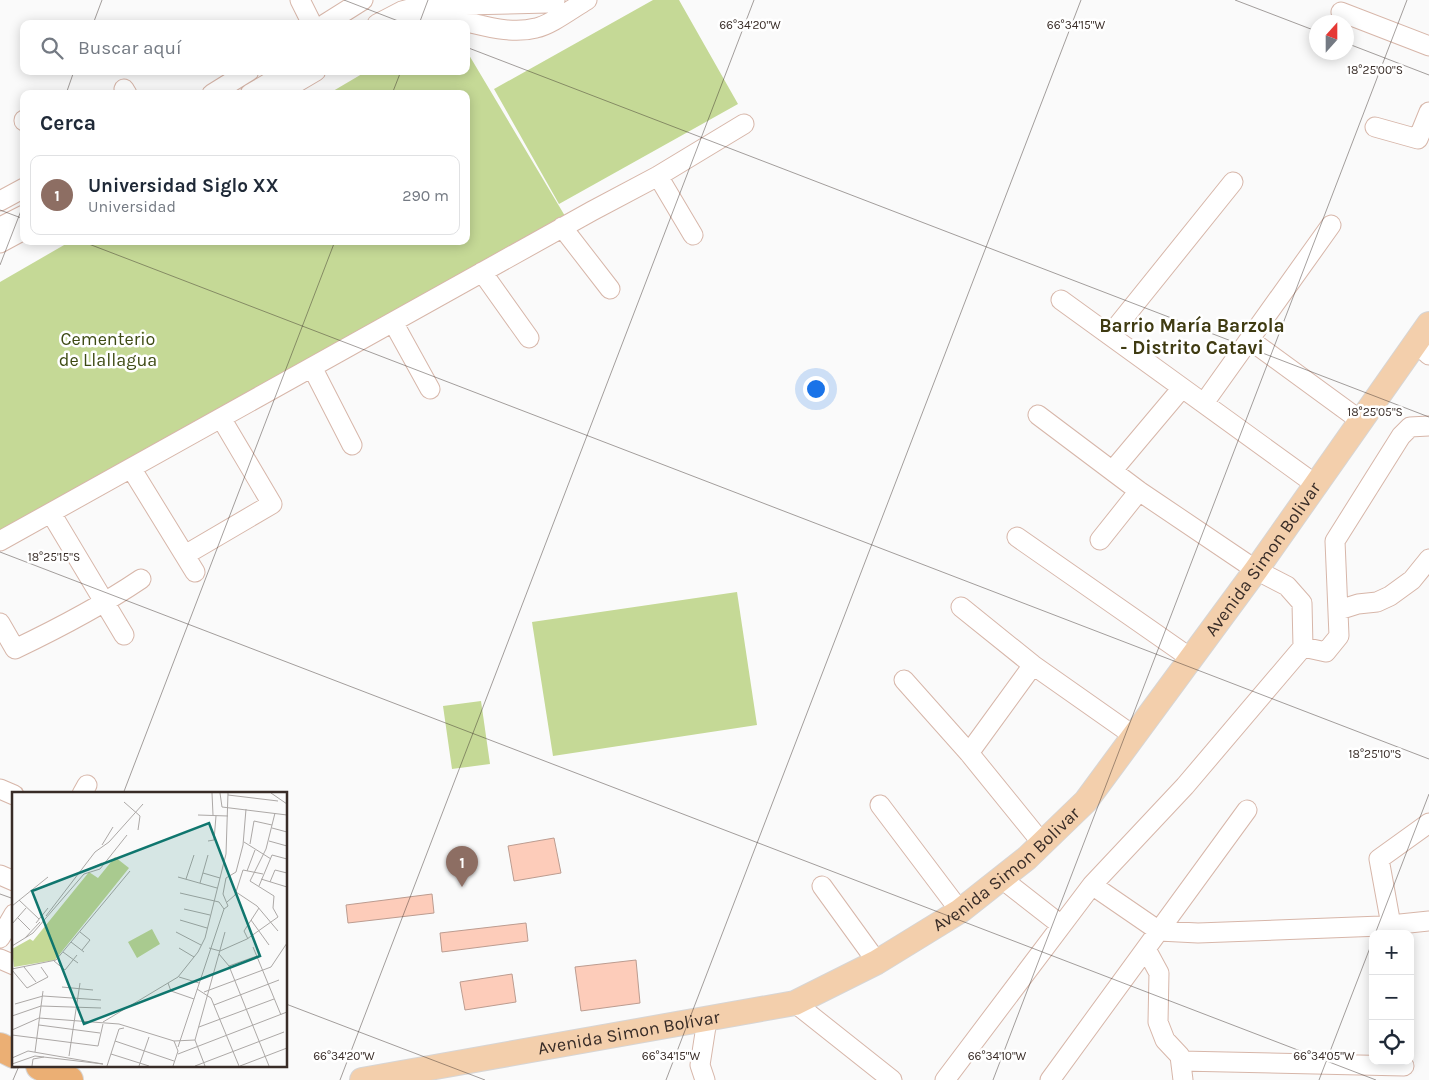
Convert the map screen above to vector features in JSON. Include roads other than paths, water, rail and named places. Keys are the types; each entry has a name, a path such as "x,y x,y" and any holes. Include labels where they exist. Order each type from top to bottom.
{"highway":[{"path":"0,1048 12,1053"},
{"path":"44,1068 69,1080"}],"main road":[{"name":"Avenida Simon Bolivar","path":"362,1080 795,1003 877,962 960,911 1002,879 1086,801 1192,659 1315,484 1425,341"}],"street":[{"path":"300,0 310,20"},
{"path":"332,20 363,0"},
{"path":"385,20 402,11 420,6 548,2 555,0"},
{"path":"470,24 493,28 537,28 587,0"},
{"path":"1341,12 1429,46"},
{"path":"411,20 425,15 451,20"},
{"path":"218,90 243,75"},
{"path":"257,90 282,75"},
{"path":"285,90 309,75"},
{"path":"1375,127 1418,139 1429,112"},
{"path":"0,541 562,227 658,176 744,124"},
{"path":"658,176 693,235"},
{"path":"1110,336 1233,182"},
{"path":"0,201 20,190"},
{"path":"0,227 20,217"},
{"path":"1204,403 1331,225"},
{"path":"562,227 610,289"},
{"path":"0,243 20,232"},
{"path":"482,272 530,338"},
{"path":"1062,300 1315,484"},
{"path":"393,322 430,389"},
{"path":"1250,340 1361,422"},
{"path":"312,367 352,445"},
{"path":"1113,470 1182,388"},
{"path":"945,1080 1092,885 1186,786 1303,647 1302,603 1287,586 1256,570 1139,491 1038,415"},
{"path":"185,555 272,504 221,418"},
{"path":"1303,647 1326,652 1339,636 1339,610 1334,563 1335,540 1401,436 1410,427 1429,426"},
{"path":"131,468 195,572"},
{"path":"1100,540 1139,491"},
{"path":"51,513 124,635"},
{"path":"1017,537 1192,659"},
{"path":"1339,610 1358,604 1377,602 1390,596 1412,580 1429,559"},
{"path":"0,623 15,649 105,603 141,579"},
{"path":"961,607 1034,665 1134,736"},
{"path":"969,753 1034,665"},
{"path":"904,680 969,753 1042,843"},
{"path":"0,789 12,794"},
{"path":"880,805 960,911"},
{"path":"1050,1080 1247,810"},
{"path":"1391,924 1379,859 1429,823"},
{"path":"0,875 12,880"},
{"path":"1002,879 1061,925"},
{"path":"1092,885 1159,931 1198,933 1391,924 1429,920"},
{"path":"822,886 877,962"},
{"path":"0,938 12,917"},
{"path":"1146,949 1159,972 1158,1022 1165,1040 1180,1056 1183,1080"},
{"path":"0,958 12,964"},
{"path":"795,1003 892,1080"},
{"path":"705,1080 700,1065 706,1020"},
{"path":"1181,1061 1404,1069"}],"place":[{"name":"Universidad Siglo XX","path":"462,887"}],"district":[{"name":"Barrio María Barzola - Distrito Catavi","path":"1192,337"}],"park label":[{"name":"Cementerio de Llallagua","path":"108,349"}]}
